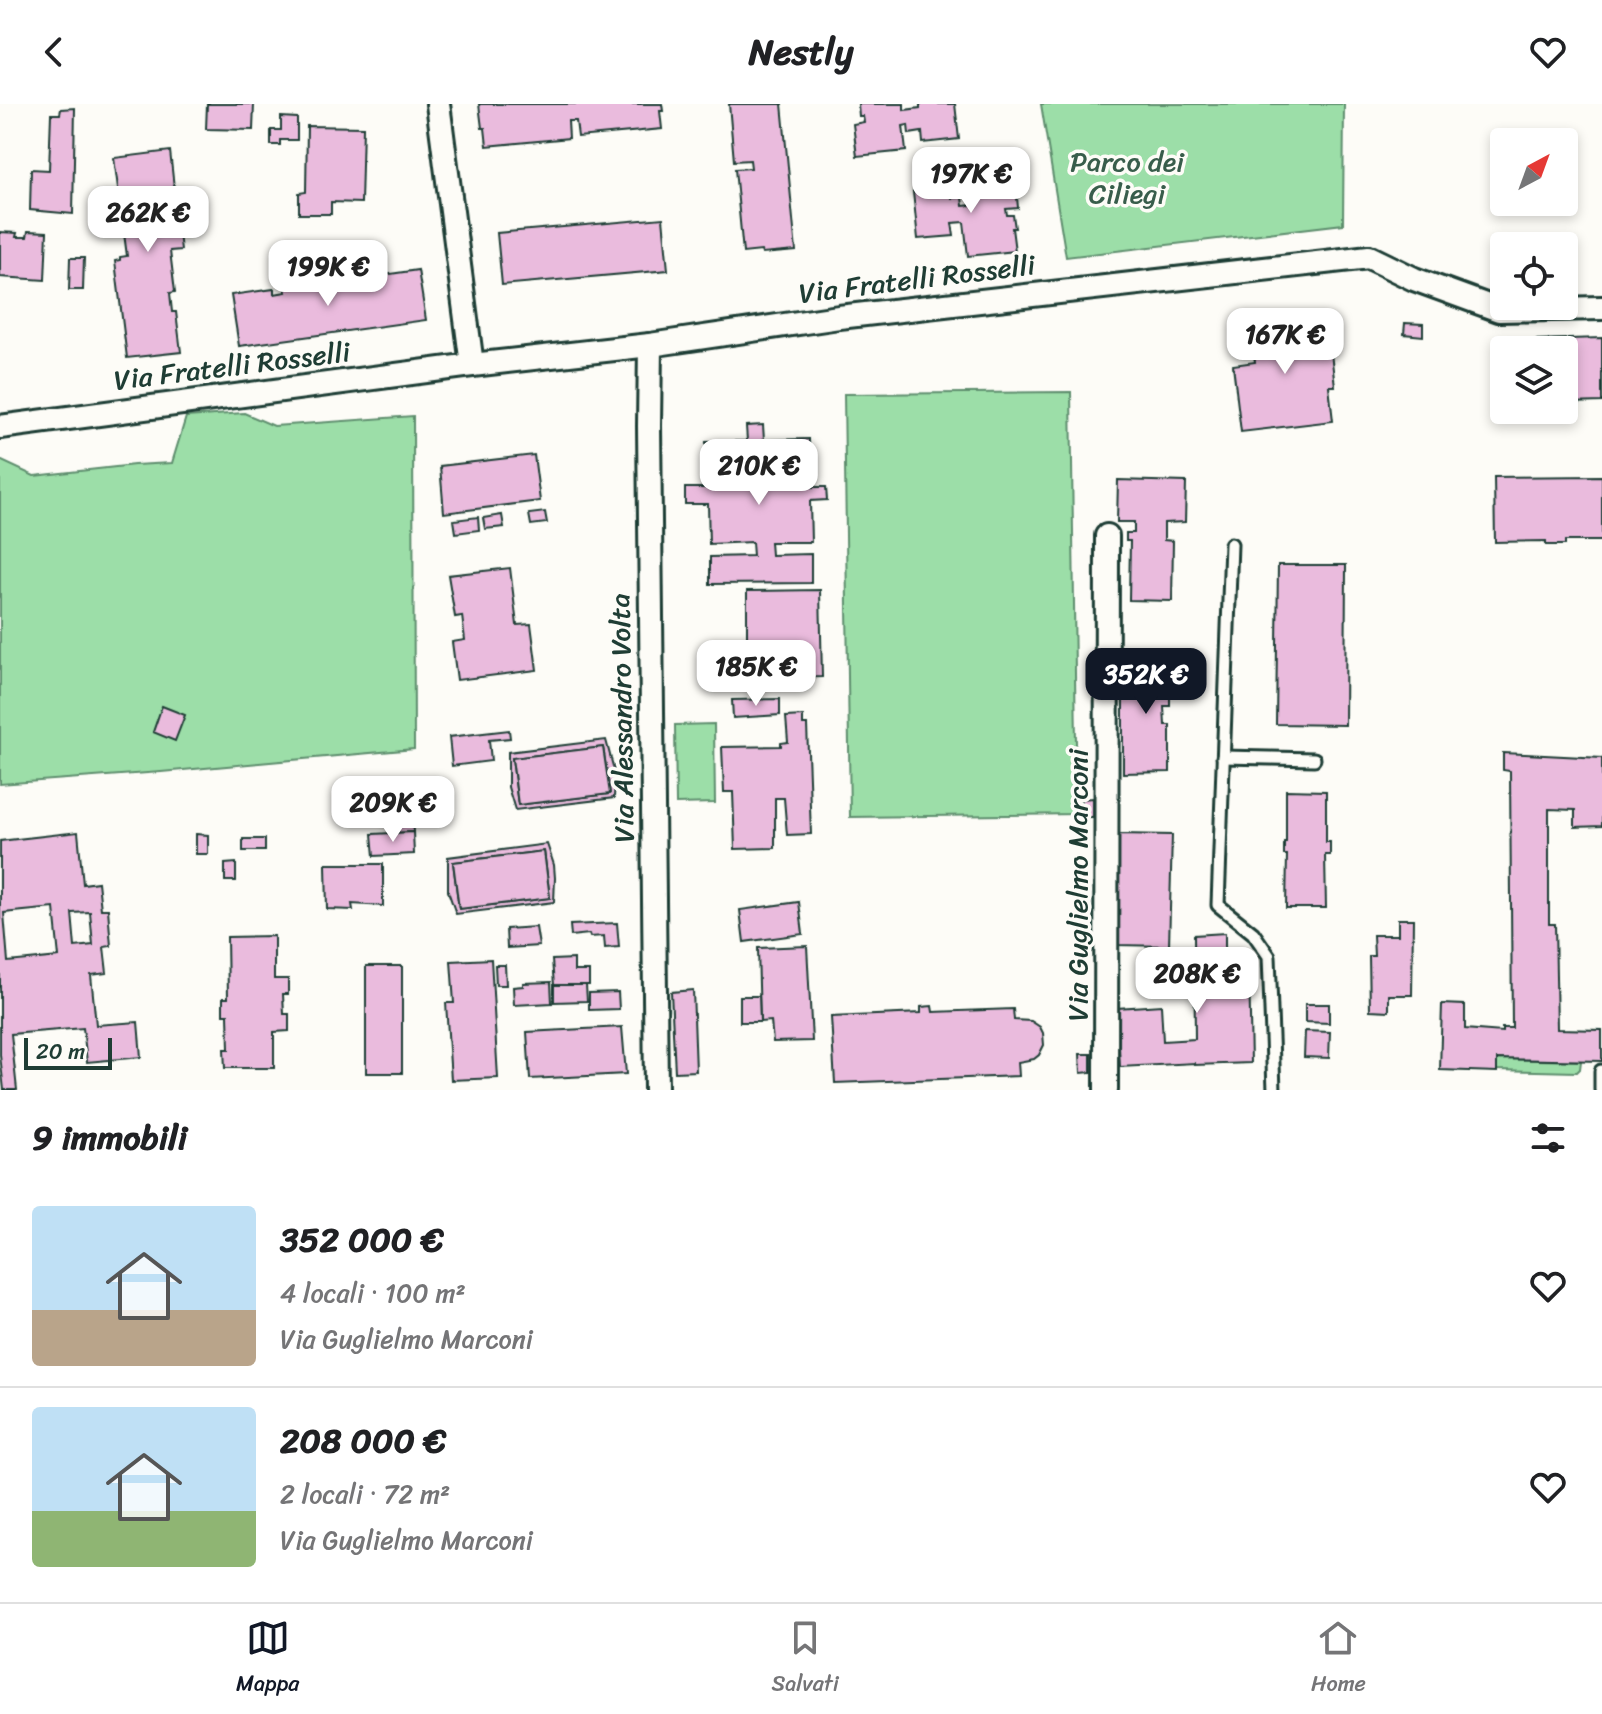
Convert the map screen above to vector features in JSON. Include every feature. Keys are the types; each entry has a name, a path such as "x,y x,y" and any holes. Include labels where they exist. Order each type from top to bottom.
{"street":[{"path":"438,104 472,365"},
{"name":"Via Fratelli Rosselli","path":"0,427 472,365 650,345 839,317 1369,257 1414,279 1499,310 1602,308"},
{"name":"Via Alessandro Volta","path":"650,345 656,1090"},
{"name":"Via Guglielmo Marconi","path":"1106,1090 1107,536"}],"lane":[{"path":"1231,544 1218,905 1253,933 1269,956 1274,1090"},
{"path":"1223,757 1314,759"},
{"path":"1601,1071 1601,1090"}],"green space":[{"name":"Parco dei Ciliegi","path":"1041,104 1344,104 1343,224 1066,257"},
{"path":"1071,392 1077,814 850,817 844,394"},
{"path":"244,413 274,426 413,416 414,749 0,784 0,460 34,476 172,463 186,417"},
{"path":"714,724 715,803 676,804 675,725"},
{"path":"1497,1059 1581,1061 1577,1072 1497,1070"}],"building":[{"path":"207,104 254,104 253,130 206,129"},
{"path":"479,104 662,104 662,129 578,137 576,121 568,121 569,138 487,146"},
{"path":"729,104 782,104 796,251 743,253 735,169 751,168 750,160 734,161"},
{"path":"858,104 904,104 904,110 920,108 920,104 955,104 959,139 923,143 922,132 909,134 908,125 903,126 906,151 857,156 853,124 864,122 863,116 859,116"},
{"path":"75,108 73,214 30,210 31,169 49,170 51,114 60,114 61,109"},
{"path":"281,117 297,118 297,140 280,140 280,145 271,145 271,130 281,130"},
{"path":"307,126 363,127 361,203 331,202 331,214 299,214 299,193 306,192"},
{"path":"170,151 174,188 169,188 171,208 176,208 181,250 170,251 175,292 170,293 172,312 176,312 181,352 127,358 115,261 127,256 114,158"},
{"path":"1015,176 1018,208 1006,209 1007,215 1013,215 1015,251 968,256 964,222 952,223 954,236 918,239 913,192 946,189 947,193 952,193 952,198 962,197 963,206 972,205 969,180"},
{"path":"663,218 668,270 502,285 497,233"},
{"path":"28,231 47,232 45,280 0,277 0,232 27,237"},
{"path":"70,258 84,258 83,290 69,290"},
{"path":"418,270 426,320 239,346 231,295 274,289 274,294 286,292 285,288 364,277 365,282 377,280 376,276"},
{"path":"1305,312 1308,339 1329,337 1335,386 1329,386 1333,421 1241,432 1233,365 1255,362 1249,320"},
{"path":"1405,323 1423,324 1423,336 1404,334"},
{"path":"1602,338 1602,402 1578,403 1578,339"},
{"path":"763,425 764,440 809,439 810,487 826,487 827,500 810,501 811,542 770,542 771,555 811,554 811,583 710,584 710,557 753,556 752,542 709,544 708,504 685,504 685,488 707,488 706,442 747,441 746,426"},
{"path":"534,455 540,501 444,513 440,466"},
{"path":"1602,476 1602,541 1565,541 1565,545 1546,545 1546,541 1495,542 1494,477"},
{"path":"1118,480 1186,482 1185,522 1164,523 1164,540 1173,541 1172,601 1129,600 1130,541 1126,541 1126,533 1134,533 1134,522 1117,522"},
{"path":"545,512 547,523 531,525 529,514"},
{"path":"502,515 504,527 485,529 483,518"},
{"path":"478,517 479,530 456,533 454,520"},
{"path":"1278,565 1346,565 1345,725 1276,724"},
{"path":"510,568 517,625 531,624 537,670 457,680 452,642 465,640 462,616 455,617 448,575"},
{"path":"820,590 822,677 711,680 711,649 747,649 747,591"},
{"path":"1123,659 1170,659 1170,706 1164,706 1165,725 1170,725 1170,772 1123,773"},
{"path":"780,699 780,715 733,718 732,700"},
{"path":"162,706 185,715 175,741 153,732"},
{"path":"803,716 803,725 807,725 811,834 787,835 784,798 775,798 775,848 735,849 733,792 724,792 722,747 781,746 781,743 788,742 786,717"},
{"path":"509,730 510,738 489,740 491,761 452,766 449,737"},
{"path":"606,740 615,774 614,798 515,810 508,787 508,752","holes":["603,747 610,794 518,805 512,758"]},
{"path":"603,747 610,794 518,805 512,758"},
{"path":"1503,753 1602,758 1602,826 1575,827 1575,810 1549,809 1549,924 1555,924 1557,1029 1602,1030 1602,1061 1497,1059 1497,1072 1440,1070 1442,1004 1465,1005 1465,1029 1502,1032 1502,1028 1512,1028 1510,771 1503,770"},
{"path":"1286,790 1326,791 1326,842 1330,842 1330,855 1325,855 1326,908 1286,908"},
{"path":"1093,798 1093,817 1081,817 1081,799"},
{"path":"412,814 413,832 394,833 393,815"},
{"path":"78,832 83,884 98,882 101,909 108,909 111,946 104,947 107,973 91,975 96,1025 138,1022 141,1057 87,1062 83,1028 11,1034 17,1090 4,1090 0,1055 0,841","holes":["54,908 59,957 8,962 4,913","90,912 93,945 75,947 72,913"]},
{"path":"413,832 414,854 374,856 372,834"},
{"path":"196,834 208,835 208,854 196,854"},
{"path":"1119,834 1172,835 1169,946 1116,945"},
{"path":"243,839 265,839 265,851 243,851"},
{"path":"547,844 554,865 554,902 456,914 448,891 448,857","holes":["544,851 550,898 459,909 453,862"]},
{"path":"544,851 550,898 459,909 453,862"},
{"path":"236,863 236,881 225,881 225,864"},
{"path":"326,864 383,864 383,906 352,904 353,910 327,909"},
{"path":"799,902 803,934 744,942 740,910"},
{"path":"1398,919 1413,919 1412,995 1389,995 1389,1011 1370,1010 1369,956 1374,956 1373,935 1398,935"},
{"path":"617,923 619,947 605,948 604,936 571,936 570,925"},
{"path":"536,927 539,946 507,948 506,929"},
{"path":"1225,933 1225,951 1245,950 1245,970 1249,969 1251,1063 1120,1067 1117,1008 1161,1005 1163,1041 1195,1039 1194,935"},
{"path":"274,936 274,979 288,979 288,994 283,994 284,1014 289,1014 289,1031 274,1032 274,1068 225,1068 224,1049 229,1049 228,1014 223,1014 223,998 228,998 227,937"},
{"path":"807,946 812,1041 773,1042 771,1021 760,1022 758,948"},
{"path":"491,959 498,1078 451,1080 446,1003 454,1003 451,961"},
{"path":"574,959 574,971 589,971 589,985 554,985 552,960"},
{"path":"495,965 505,965 506,985 496,985"},
{"path":"366,966 402,966 402,1073 366,1073"},
{"path":"551,982 552,1003 514,1005 513,987 523,986 523,983"},
{"path":"554,985 586,985 587,1001 554,1002"},
{"path":"693,990 696,1071 675,1072 671,992"},
{"path":"618,992 619,1009 589,1010 589,993"},
{"path":"740,996 759,996 760,1022 740,1022"},
{"path":"1305,1004 1329,1004 1329,1023 1305,1022"},
{"path":"932,1006 933,1012 1013,1009 1014,1020 1031,1021 1040,1027 1044,1045 1034,1059 1018,1062 1019,1076 835,1083 831,1017 921,1013 921,1007"},
{"path":"622,1027 626,1074 530,1079 527,1032"},
{"path":"1305,1031 1330,1032 1329,1058 1304,1057"},
{"path":"1080,1054 1091,1054 1091,1072 1081,1073"}]}
